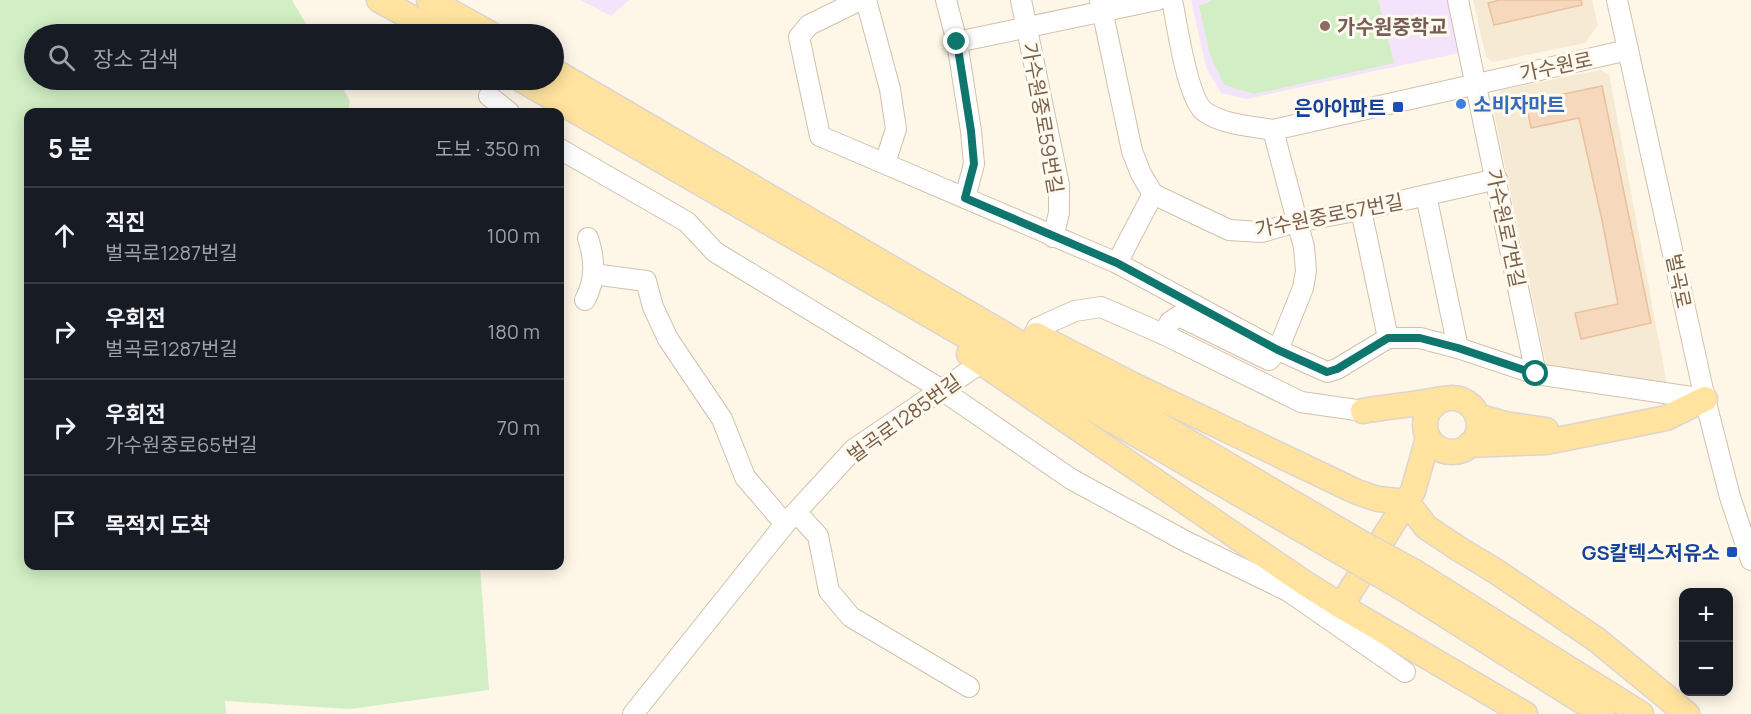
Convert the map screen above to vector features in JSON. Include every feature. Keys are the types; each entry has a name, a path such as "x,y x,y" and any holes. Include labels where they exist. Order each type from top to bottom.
{"main road":[{"path":"379,0 423,24"},
{"path":"429,0 473,24"},
{"path":"564,77 924,287 1353,549"},
{"path":"539,90 897,296 1407,579 1641,714"},
{"path":"924,287 999,317 1144,390 1357,492 1378,499 1410,496"},
{"path":"897,296 968,353 1242,542 1341,606 1525,714"},
{"path":"1341,606 1410,496 1464,448 1478,432 1478,416 1460,399 1442,399 1418,405 1363,411"},
{"path":"1442,399 1430,409 1426,416 1427,435 1410,496 1426,527 1598,640 1687,714"},
{"path":"1363,411 1407,424 1427,435 1438,448 1451,452 1464,448 1546,442 1666,418 1705,399"},
{"path":"1478,416 1505,424 1547,430 1568,437"},
{"path":"1407,579 1602,714"}],"street":[{"path":"860,0 809,25 799,37 820,136 842,147 885,163 1117,263 1278,350 1327,372 1337,369 1388,338 1420,338 1536,374 1705,399"},
{"path":"866,0 890,89 896,129 885,163"},
{"path":"946,0 957,42 971,131 974,164 965,198"},
{"name":"가수원중로59번길","path":"1021,0 1059,185 1059,213 1053,237"},
{"path":"957,42 1027,27 1101,6 1157,0"},
{"name":"가수원로","path":"1172,0 1190,87 1203,111 1225,122 1273,130 1628,50"},
{"name":"가수원로7번길","path":"1458,0 1536,374"},
{"name":"벌곡로","path":"1617,0 1705,399 1730,497 1751,560"},
{"path":"1101,6 1132,151 1141,174 1153,194 1117,263"},
{"path":"489,96 505,108"},
{"path":"1163,334 1170,322 1179,316 1269,360 1278,350 1303,288 1306,271 1304,247 1273,130"},
{"path":"564,151 687,222 715,252 942,390 1071,479 1287,591 1405,672"},
{"name":"가수원중로57번길","path":"1153,194 1229,230 1262,231 1497,179"},
{"path":"1426,195 1458,348"},
{"path":"1361,210 1388,338"},
{"path":"585,300 592,286 593,274 592,250 588,238"},
{"path":"593,274 646,280 653,307 668,339 722,419 745,477 790,518 818,536 829,591 851,617 969,687"},
{"path":"1037,328 1075,311 1101,307 1163,334 1301,402 1363,411"},
{"name":"벌곡로1285번길","path":"633,714 790,518 854,449 975,367"}],"shaded area":[{"path":"580,0 629,0 611,16"},
{"name":"가수원중학교","path":"1191,0 1448,0 1459,53 1246,99 1221,93 1206,67"},
{"path":"1473,0 1592,0 1598,25 1585,43 1493,62 1486,57"},
{"path":"1600,70 1609,74 1667,384 1547,369 1492,103 1501,90"}],"green space":[{"path":"0,0 292,0 306,24 24,24 24,90 344,90 350,101 349,108 24,108 24,570 480,570 489,690 350,709 225,701 226,714 0,714"},
{"name":"가수원중학교","path":"1213,0 1378,0 1394,63 1254,94 1224,85 1210,55 1199,6"}],"building":[{"path":"1500,0 1581,0 1582,5 1494,25 1488,3"},
{"path":"1602,86 1651,323 1581,339 1575,313 1618,304 1579,118 1531,128 1526,102"}],"place":[{"name":"가수원중학교","path":"1325,26"},
{"name":"소비자마트","path":"1461,104"},
{"name":"은아아파트","path":"1398,107"},
{"name":"GS칼텍스저유소","path":"1732,552"}],"route":[{"path":"957,42 974,164 965,198 1117,263 1278,350 1327,372 1337,369 1388,338 1420,338 1536,374"}]}
